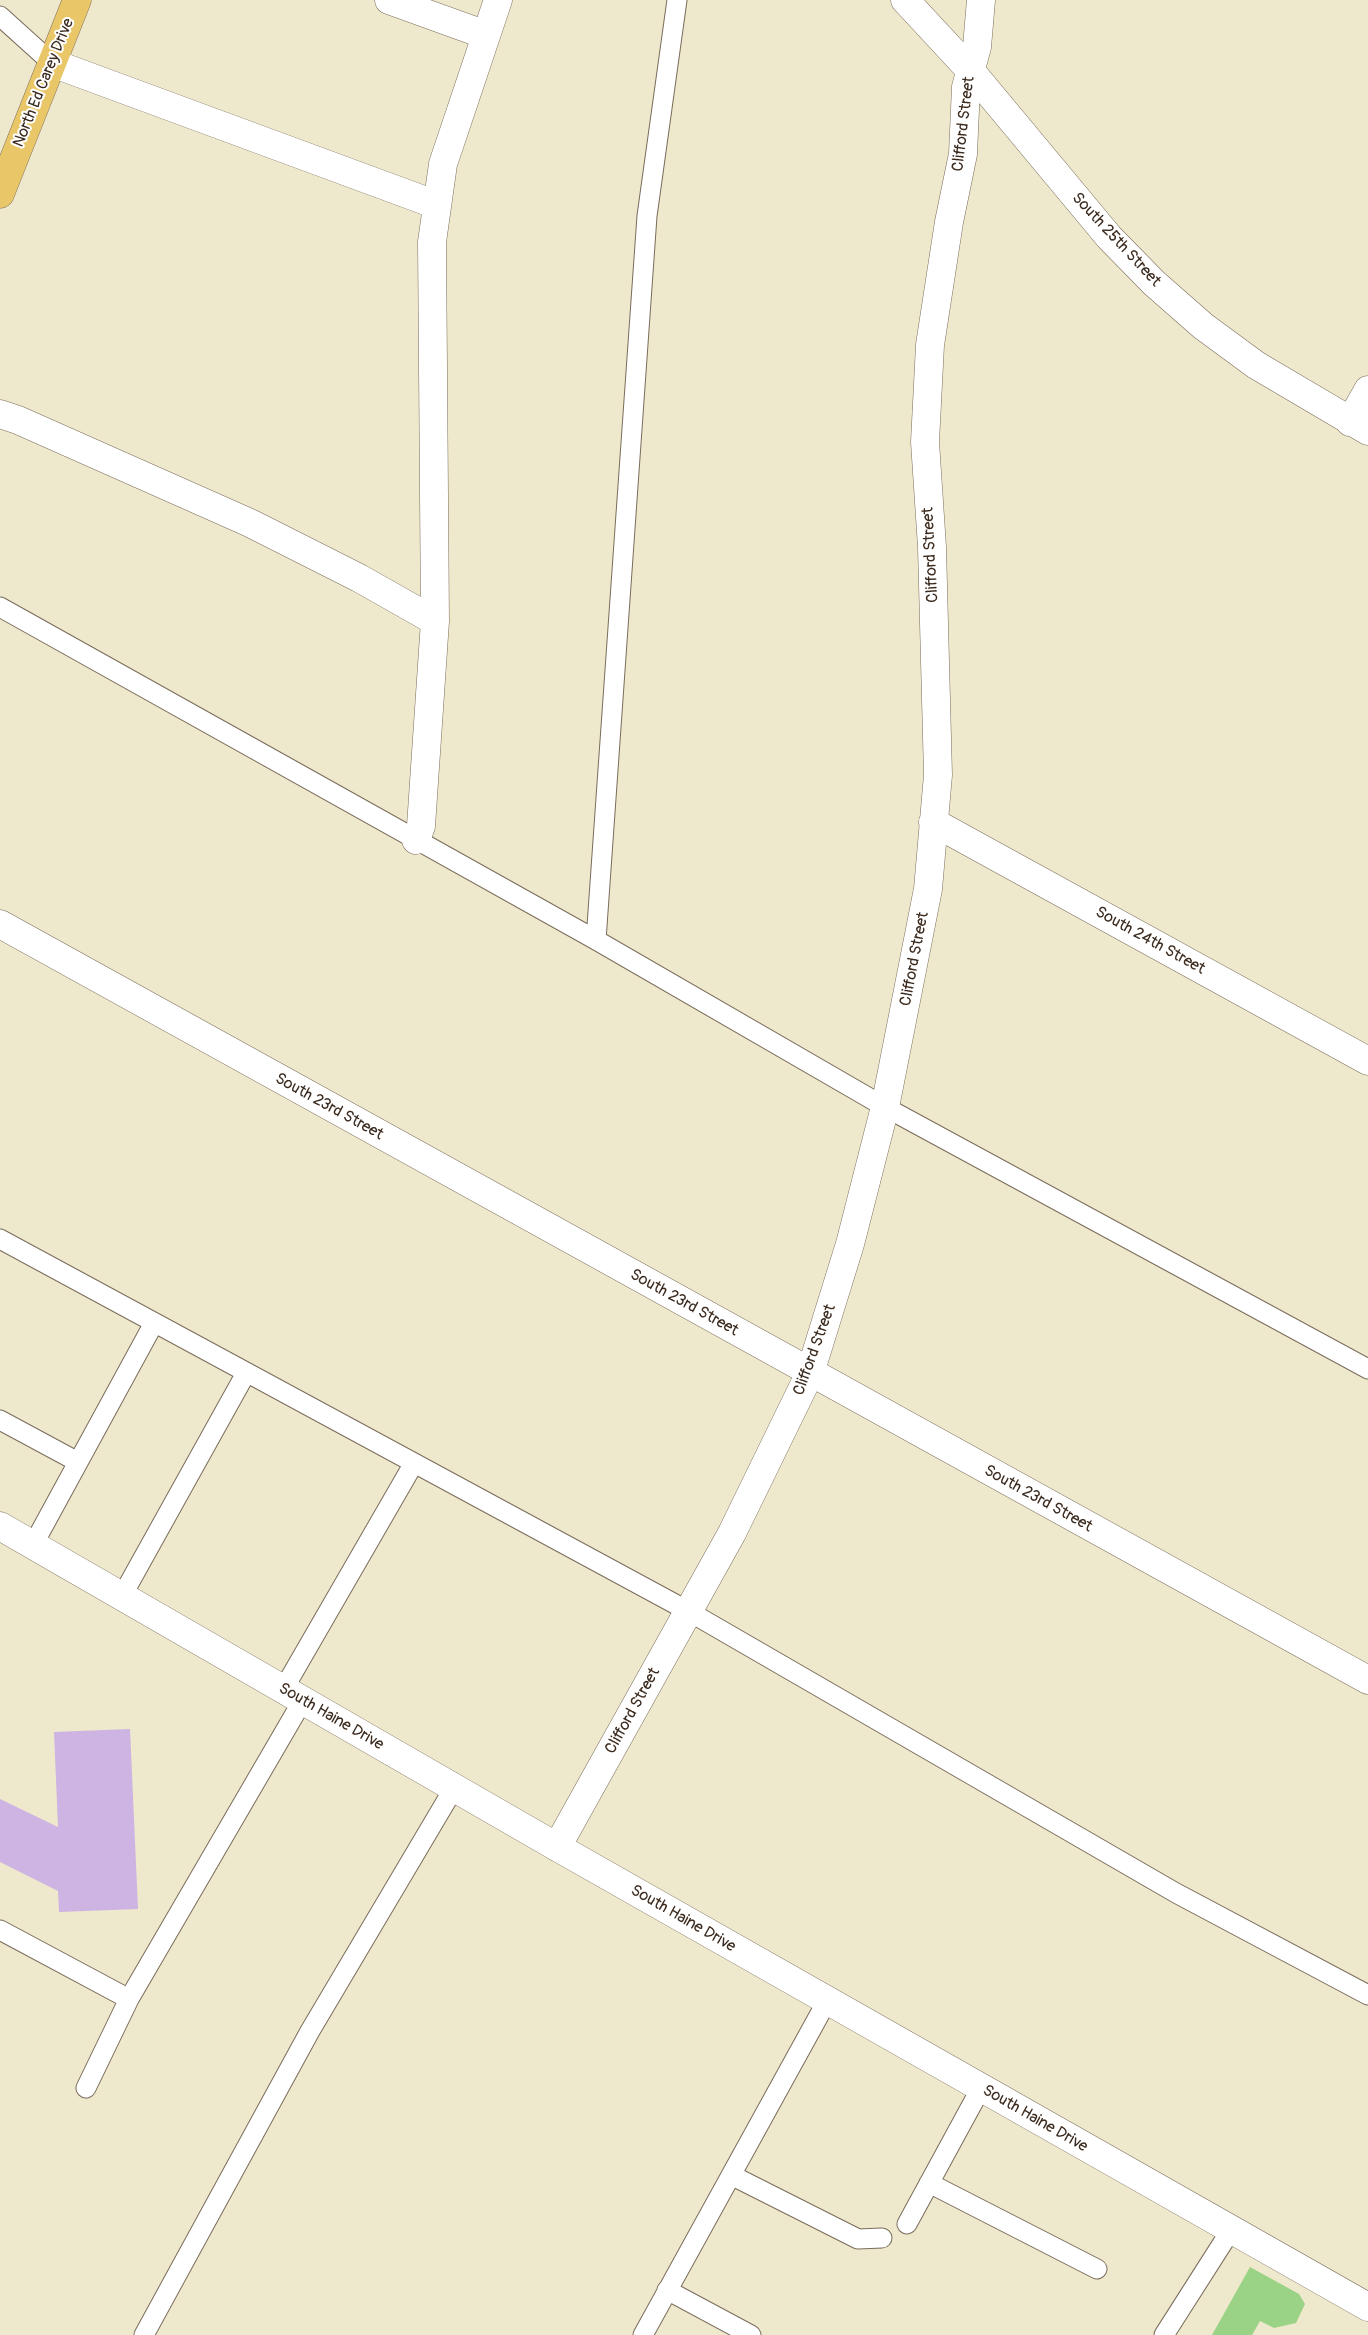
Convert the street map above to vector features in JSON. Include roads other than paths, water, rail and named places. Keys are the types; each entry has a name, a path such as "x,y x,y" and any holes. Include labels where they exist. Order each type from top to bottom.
{"main road":[{"name":"North Ed Carey Drive","path":"0,194 77,0"}],"street":[{"path":"389,0 486,35"},
{"path":"416,840 421,826 434,621 432,242 442,164 498,0"},
{"name":"South 25th Street","path":"905,0 970,70 1109,237 1154,283 1203,326 1256,365 1359,426"},
{"name":"Clifford Street","path":"557,1848 753,1490 810,1373 850,1244 885,1107 928,889 932,822 938,775 932,547 925,442 930,345 949,222 963,154 966,87 977,47 981,0"},
{"path":"52,63 437,205"},
{"path":"1359,426 1368,390"},
{"path":"0,414 27,424 250,523 359,578 434,621"},
{"name":"South 24th Street","path":"932,822 1368,1060"},
{"name":"South 23rd Street","path":"0,924 1368,1680"},
{"name":"South Haine Drive","path":"0,1526 557,1848 1368,2307"}],"lane":[{"path":"596,940 647,216 677,0"},
{"path":"0,16 52,63"},
{"path":"0,607 596,940 885,1107 1368,1369"},
{"path":"0,1239 688,1611 1176,1893 1368,1995"},
{"path":"33,1545 154,1323"},
{"path":"122,1596 246,1373"},
{"path":"0,1420 78,1462"},
{"path":"86,2088 129,1999 293,1695 414,1463"},
{"path":"144,2335 310,2031 454,1788"},
{"path":"0,1930 129,1999"},
{"path":"643,2335 827,2001"},
{"path":"907,2224 982,2088"},
{"path":"730,2175 858,2239 882,2238"},
{"path":"929,2183 1097,2269"},
{"path":"1164,2335 1231,2230"},
{"path":"667,2290 751,2335"}]}
